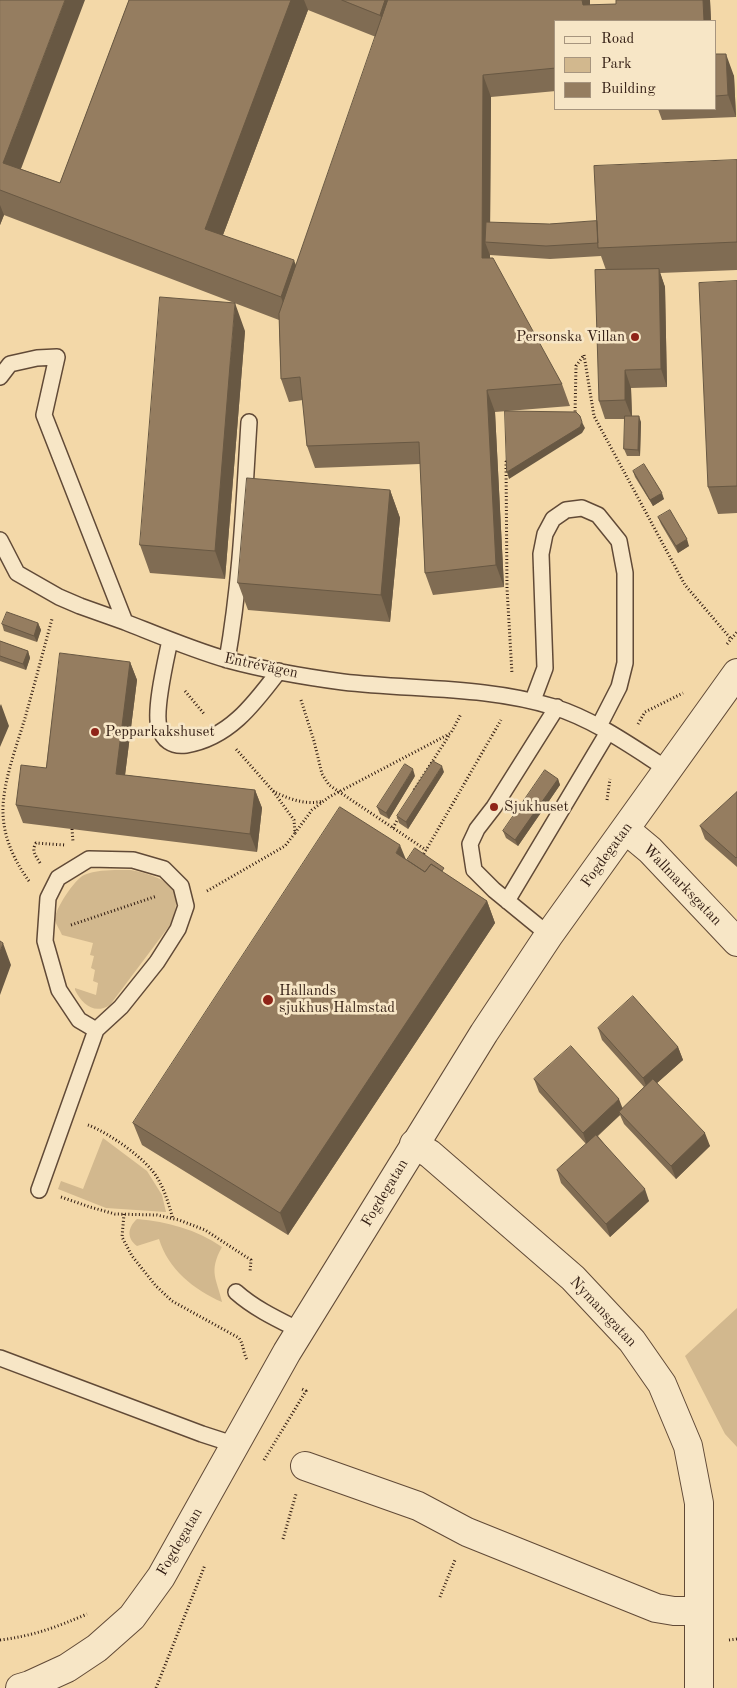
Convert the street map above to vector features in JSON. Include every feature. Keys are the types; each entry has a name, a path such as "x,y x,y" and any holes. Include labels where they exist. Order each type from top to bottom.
{"street":[{"name":"Fogdegatan","path":"20,1688 67,1668 97,1648 132,1617 161,1577 278,1367 484,1033 549,935 737,673"},
{"name":"Wallmarksgatan","path":"626,830 650,850 737,942"},
{"name":"Nymansgatan","path":"414,1144 430,1154 573,1278 632,1340 662,1384 688,1446 699,1503 699,1688"},
{"path":"305,1466 418,1506 467,1532 656,1608 674,1611 698,1611"}],"lane":[{"path":"0,377 10,364 37,358 57,358 44,415 125,622"},
{"path":"227,660 235,615 241,552 249,422"},
{"path":"507,901 604,729 619,688 625,663 625,573 619,540 598,515 582,508 566,510 553,519 545,534 541,554 544,668 533,700"},
{"name":"Entrévägen","path":"0,540 17,573 59,597 227,660 344,682 426,687 533,700 557,708 604,729 667,769"},
{"path":"170,640 160,696 158,725 164,739 177,747 198,743 232,726 257,700 279,671"},
{"path":"549,935 494,890 474,870 470,844 477,829 494,807 557,708"},
{"path":"39,1189 96,1030 121,1007 157,962 178,929 186,906 181,886 164,869 133,860 88,859 58,878 48,898 45,941 59,990 80,1020 96,1030"},
{"path":"236,1292 245,1300 273,1317 301,1331"},
{"path":"0,1358 236,1445"}],"path":[{"path":"576,395 576,366 584,355 594,416 684,585 731,639"},
{"path":"48,898 35,888 22,872 9,846 4,826 3,806 16,750 59,597"},
{"path":"164,670 179,683 272,791 294,820 295,833"},
{"path":"300,694 322,774 329,785 426,850"},
{"path":"422,858 514,697"},
{"path":"411,796 451,733 463,708"},
{"path":"186,906 209,889 285,846 312,810 339,792 451,733"},
{"path":"272,791 283,796 312,802 319,802 330,798"},
{"path":"392,828 402,812"},
{"path":"72,829 73,846"},
{"path":"46,933 181,886"},
{"path":"66,1115 95,1127 145,1163 157,1177 164,1191 172,1219"},
{"path":"39,1189 115,1214 157,1215 205,1230 251,1260 251,1279"},
{"path":"124,1214 122,1237 132,1256 156,1286 172,1301 238,1338 242,1343 247,1360"},
{"path":"242,1368 273,1317"},
{"path":"440,1597 467,1532"},
{"path":"0,1640 56,1628 89,1613"}],"green space":[{"path":"131,870 154,876 170,886 176,901 175,912 170,925 110,1005 99,1009 94,1008 85,1004 75,990 75,988 96,995 98,983 93,981 95,970 91,968 94,956 90,955 93,943 62,935 55,920 56,915 66,895 84,875 101,871"},
{"path":"103,1138 147,1171 162,1195 166,1212 106,1208 58,1189 61,1181 83,1189"},
{"path":"137,1219 181,1227 202,1235 222,1247 215,1263 215,1275 222,1302 192,1285 183,1277 169,1260 159,1239 137,1246 133,1243 130,1229"},
{"path":"737,1308 737,1447 725,1434 685,1356"}],"building":[{"path":"0,0 65,0 3,163 60,183 129,0 291,0 205,229 294,260 281,297 0,190"},
{"path":"342,0 385,0 380,15"},
{"path":"388,0 582,0 583,5 616,4 616,0 703,0 704,20 554,20 554,68 483,75 482,258 493,258 562,384 487,390 496,565 425,573 419,442 307,446 300,377 281,379 279,314"},
{"path":"717,54 726,54 728,95 717,96"},
{"path":"737,160 737,242 598,248 594,166"},
{"path":"597,221 598,243 546,246 485,242 486,222 549,224"},
{"name":"Personska Villan","path":"659,269 661,369 625,370 625,400 599,401 595,270"},
{"path":"737,281 737,486 708,487 699,283"},
{"path":"160,297 235,303 215,551 140,545"},
{"path":"505,411 576,412 582,422 580,427 507,472"},
{"path":"625,416 639,416 638,450 624,449"},
{"path":"644,464 662,493 650,500 633,471"},
{"path":"247,478 390,490 381,595 238,583"},
{"path":"670,510 687,539 676,546 658,517"},
{"path":"7,612 38,623 34,636 2,624"},
{"path":"0,641 28,651 23,664 0,656"},
{"name":"Pepparkakshuset","path":"60,653 130,662 116,774 255,790 250,834 16,805 21,765 46,768"},
{"path":"433,761 442,766 406,822 397,816"},
{"path":"405,764 413,769 386,813 377,807"},
{"path":"545,770 558,779 515,840 503,831"},
{"path":"737,792 737,857 736,858 700,826"},
{"path":"340,807 400,845 396,853 425,872 431,864 487,901 280,1213 133,1123"},
{"path":"415,848 444,868 442,871 431,864 425,872 407,860"},
{"path":"0,941 3,943 0,952"},
{"path":"633,996 678,1047 643,1078 598,1028"},
{"path":"571,1046 619,1099 583,1133 534,1079"},
{"path":"653,1079 705,1133 671,1166 619,1112"},
{"path":"596,1135 645,1189 606,1224 557,1170"}],"place":[{"name":"Personska Villan","path":"635,337"},
{"name":"Pepparkakshuset","path":"95,732"},
{"name":"Sjukhuset","path":"494,807"},
{"name":"Hallands sjukhus Halmstad","path":"268,1000"}]}
